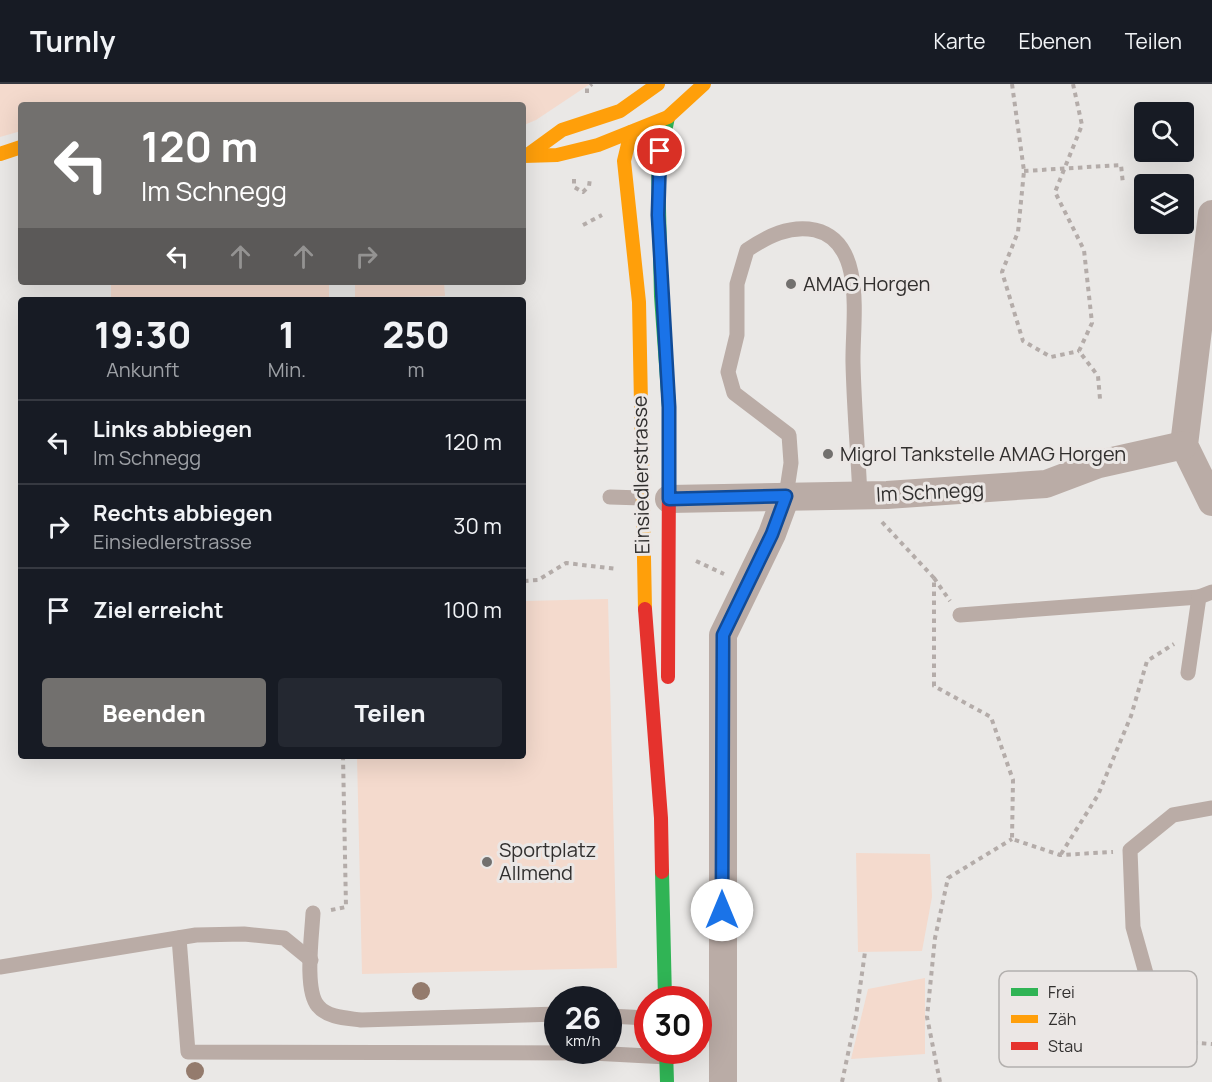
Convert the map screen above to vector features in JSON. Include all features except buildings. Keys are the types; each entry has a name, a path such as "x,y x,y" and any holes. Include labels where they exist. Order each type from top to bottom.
{"main road":[{"path":"526,155 562,130 620,111 658,84"},
{"path":"526,155 557,155 574,152 631,132 668,117 704,84"},
{"name":"Einsiedlerstrasse","path":"620,111 631,132 647,148 658,165"},
{"name":"Einsiedlerstrasse","path":"665,986 661,818 648,663 655,498 669,407 662,296 658,165 668,117"},
{"name":"Einsiedlerstrasse","path":"631,132 624,161 639,302 655,498 667,700 661,818"},
{"path":"0,154 18,148"},
{"path":"667,1064 667,1082"}],"street":[{"path":"1212,214 1184,445 1212,502"},
{"name":"Im Schnegg","path":"655,498 860,496 1046,484 1099,464 1184,445"},
{"path":"723,1082 723,635 786,496"}],"lane":[{"path":"786,496 791,463 789,435 734,393 728,372 737,335 737,284 747,250 769,235 801,227 825,232 845,250 854,286 853,364 860,496"},
{"path":"610,497 655,498"},
{"path":"960,615 1206,594 1196,629 1188,673"},
{"path":"1145,971 1133,927 1130,850 1173,815 1212,808"},
{"path":"313,913 311,985 317,1005 331,1015 362,1020 544,1014"},
{"path":"0,967 179,938 244,934 284,938 311,960"},
{"path":"179,938 188,1052 634,1054"}],"path":[{"path":"1012,84 1024,171 1018,232 1002,272 1023,341 1051,357 1079,351"},
{"path":"1073,84 1082,125 1055,192 1084,250 1092,323 1079,351"},
{"path":"1024,171 1121,165 1124,184"},
{"path":"579,174 573,183 578,191 587,190 590,179"},
{"path":"1079,351 1098,376 1100,399"},
{"path":"860,496 934,578 960,615"},
{"path":"694,561 748,584"},
{"path":"526,581 538,580 566,563 624,570"},
{"path":"934,578 934,686 991,717 1013,780 1012,839"},
{"path":"1060,855 1098,795 1131,716 1147,661 1196,629"},
{"path":"313,913 346,907 343,759"},
{"path":"940,1082 927,1017 935,938 948,878 1012,839 1060,855 1130,850"},
{"path":"842,1082 856,1016 865,952"},
{"path":"1197,1043 1212,1044"}],"shaded area":[{"path":"0,84 590,84 526,124 526,102 18,102 18,132 0,137"},
{"path":"111,285 329,285 329,297 111,297"},
{"path":"355,285 444,285 445,296 355,297"},
{"name":"Sportplatz Allmend","path":"608,599 617,968 362,974 357,759 526,759 526,601"},
{"path":"856,853 930,854 932,897 922,951 858,952"},
{"path":"925,978 925,1054 851,1059 868,989"}],"traffic: fast":[{"path":"668,117 658,165 661,296 669,407 669,471"},
{"path":"662,872 665,986"},
{"path":"666,1064 667,1082"}],"traffic: slow":[{"path":"529,154 562,130 620,111 658,84"},
{"path":"526,156 557,155 598,145 668,117 704,84"},
{"path":"631,132 624,161 639,302 645,609"},
{"path":"0,154 18,148"}],"traffic: jam":[{"path":"668,677 669,471"},
{"path":"645,609 661,818 662,872"}],"place":[{"name":"AMAG Horgen","path":"791,284"},
{"name":"Migrol Tankstelle AMAG Horgen","path":"828,454"},
{"name":"Sportplatz Allmend","path":"487,862"}],"route":[{"path":"660,151 658,215 669,407 669,499 786,496 772,534 723,635 722,910"}]}
